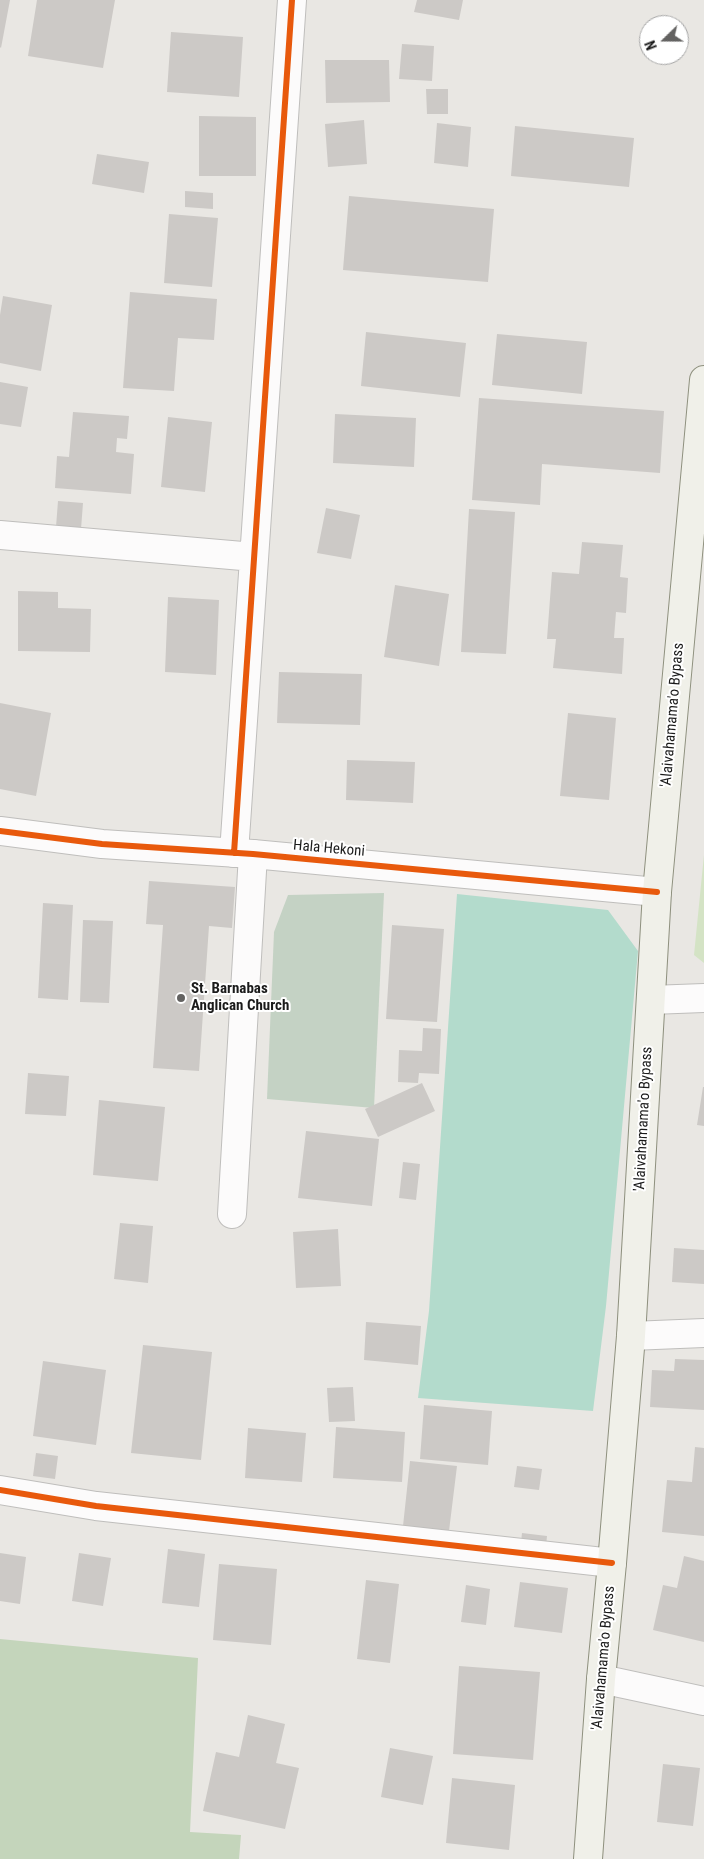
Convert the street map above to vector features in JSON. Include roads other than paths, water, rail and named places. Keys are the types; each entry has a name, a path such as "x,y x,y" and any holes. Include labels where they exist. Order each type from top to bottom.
{"main road":[{"name":"'Alaivahamama'o Bypass","path":"588,1859 601,1679 631,1336 657,892 704,380"}],"street":[{"path":"232,1214 254,557 292,0"},
{"path":"0,535 254,557"},
{"name":"Hala Hekoni","path":"0,831 102,844 244,854 657,892"},
{"path":"651,1000 704,998"},
{"path":"631,1336 704,1333"},
{"path":"0,1490 96,1506 612,1563"},
{"path":"601,1679 704,1700"}],"place":[{"name":"St. Barnabas Anglican Church","path":"181,998"}]}
